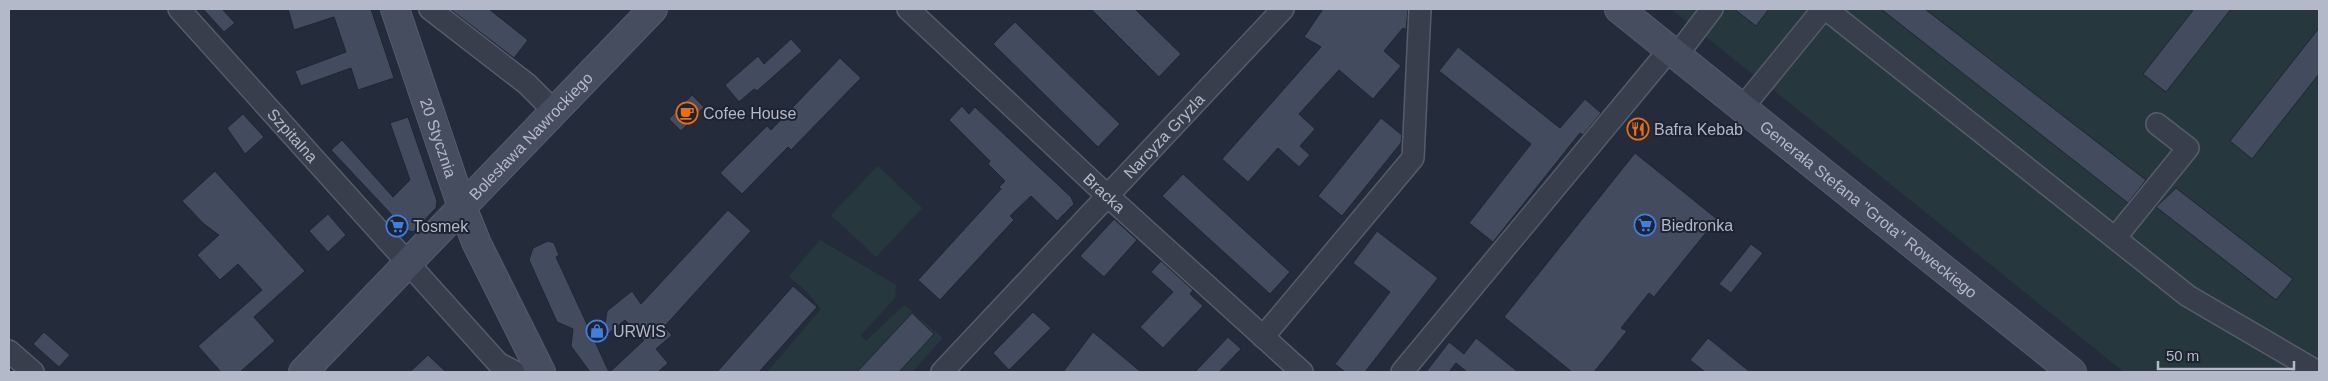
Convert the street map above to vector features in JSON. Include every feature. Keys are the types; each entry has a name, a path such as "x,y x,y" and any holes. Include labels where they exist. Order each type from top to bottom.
{"street":[{"name":"Szpitalna","path":"179,9 498,363 516,372"},
{"path":"430,9 527,84 554,111"},
{"name":"Bolesława Nawrockiego","path":"303,372 653,9"},
{"name":"Bracka","path":"908,9 1302,372"},
{"name":"Narcyza Gryzla","path":"942,372 1283,9"},
{"path":"1263,337 1413,158 1420,9"},
{"name":"Generała Stefana \"Grota\" Roweckiego","path":"1619,9 2072,372"},
{"path":"1402,372 1712,9"},
{"path":"1743,108 1824,9 2188,296 2318,372"},
{"name":"20 Stycznia","path":"400,10 462,207 478,244 541,372"},
{"path":"2114,238 2188,148 2157,124"},
{"path":"9,351 33,372"}],"shaded area":[{"path":"1671,9 1808,9 1755,76"},
{"path":"1833,9 2319,9 2319,372 2124,372 1771,88"},
{"path":"878,166 922,208 876,257 831,215"},
{"path":"820,240 896,285 895,298 861,335 866,341 904,305 943,338 912,372 767,372 821,309 807,292 789,276"}],"building":[{"path":"203,9 222,9 235,23 224,32"},
{"path":"288,9 371,9 394,78 358,90 351,68 301,86 295,71 346,52 334,17 294,30"},
{"path":"450,9 489,9 528,40 514,58"},
{"path":"1091,9 1135,9 1181,54 1159,77"},
{"path":"1323,9 1408,9 1406,30 1403,28 1384,51 1401,66 1373,99 1339,70 1299,114 1315,129 1300,146 1310,155 1299,167 1278,148 1248,182 1222,159 1321,47 1304,37"},
{"path":"1734,9 1769,9 1756,26"},
{"path":"1881,9 1925,9 2146,180 2128,203"},
{"path":"2194,9 2231,9 2166,92 2143,74"},
{"path":"1015,22 1120,124 1098,147 993,44"},
{"path":"2319,28 2319,74 2252,159 2230,141"},
{"path":"791,39 802,51 757,91 754,89 739,102 725,85 758,56 764,64"},
{"path":"1458,47 1560,128 1585,99 1601,113 1583,135 1580,133 1493,242 1469,223 1531,144 1439,71"},
{"path":"840,58 861,78 791,150 788,147 742,194 720,173 767,126 771,130"},
{"path":"692,95 704,107 681,131 669,119"},
{"path":"962,106 969,114 975,107 1071,197 1074,204 1057,221 1031,196 1010,216 1014,220 940,300 918,280 1001,189 999,187 1005,181 988,164 990,161 949,120"},
{"path":"243,114 264,137 245,154 227,128"},
{"path":"408,117 437,201 436,208 413,232 406,230 331,150 342,140 393,197 410,180 390,123"},
{"path":"1381,118 1402,135 1401,143 1342,216 1318,196"},
{"path":"1635,153 1717,219 1654,297 1649,293 1621,328 1627,331 1594,372 1572,372 1504,317"},
{"path":"215,171 305,271 254,317 275,341 240,372 221,372 198,346 262,290 238,264 220,280 197,255 219,235 204,224 182,201"},
{"path":"1183,174 1290,272 1270,294 1162,196"},
{"path":"2176,188 2293,279 2276,300 2156,207"},
{"path":"728,210 751,231 664,327 672,335 656,349 668,363 658,372 610,372 644,340 625,320 603,338 607,311 632,291 641,304"},
{"path":"328,214 346,235 328,252 309,231"},
{"path":"1114,219 1137,240 1104,277 1080,256"},
{"path":"1377,231 1438,278 1365,372 1345,372 1335,364 1390,292 1353,263"},
{"path":"548,241 554,243 559,255 556,257 609,372 590,372 571,346 573,329 557,322 529,260 533,248"},
{"path":"1751,244 1763,253 1731,293 1719,284"},
{"path":"1161,261 1193,290 1190,294 1203,306 1163,348 1140,327 1173,292 1151,272"},
{"path":"793,286 817,307 759,372 717,372"},
{"path":"1033,312 1051,328 1009,370 993,353"},
{"path":"912,313 934,334 899,372 857,372"},
{"path":"44,332 70,355 59,367 33,344"},
{"path":"1093,332 1141,372 1063,372"},
{"path":"1228,337 1241,349 1219,372 1195,372"},
{"path":"1476,338 1518,372 1467,372 1456,363 1449,372 1426,372 1449,342 1464,354"},
{"path":"1708,338 1750,372 1705,372 1690,360"},
{"path":"428,355 446,372 410,372"}],"place":[{"name":"Cofee House","path":"687,113"},
{"name":"Bafra Kebab","path":"1638,129"},
{"name":"Biedronka","path":"1645,225"},
{"name":"Tosmek","path":"397,226"},
{"name":"URWIS","path":"597,331"}]}
